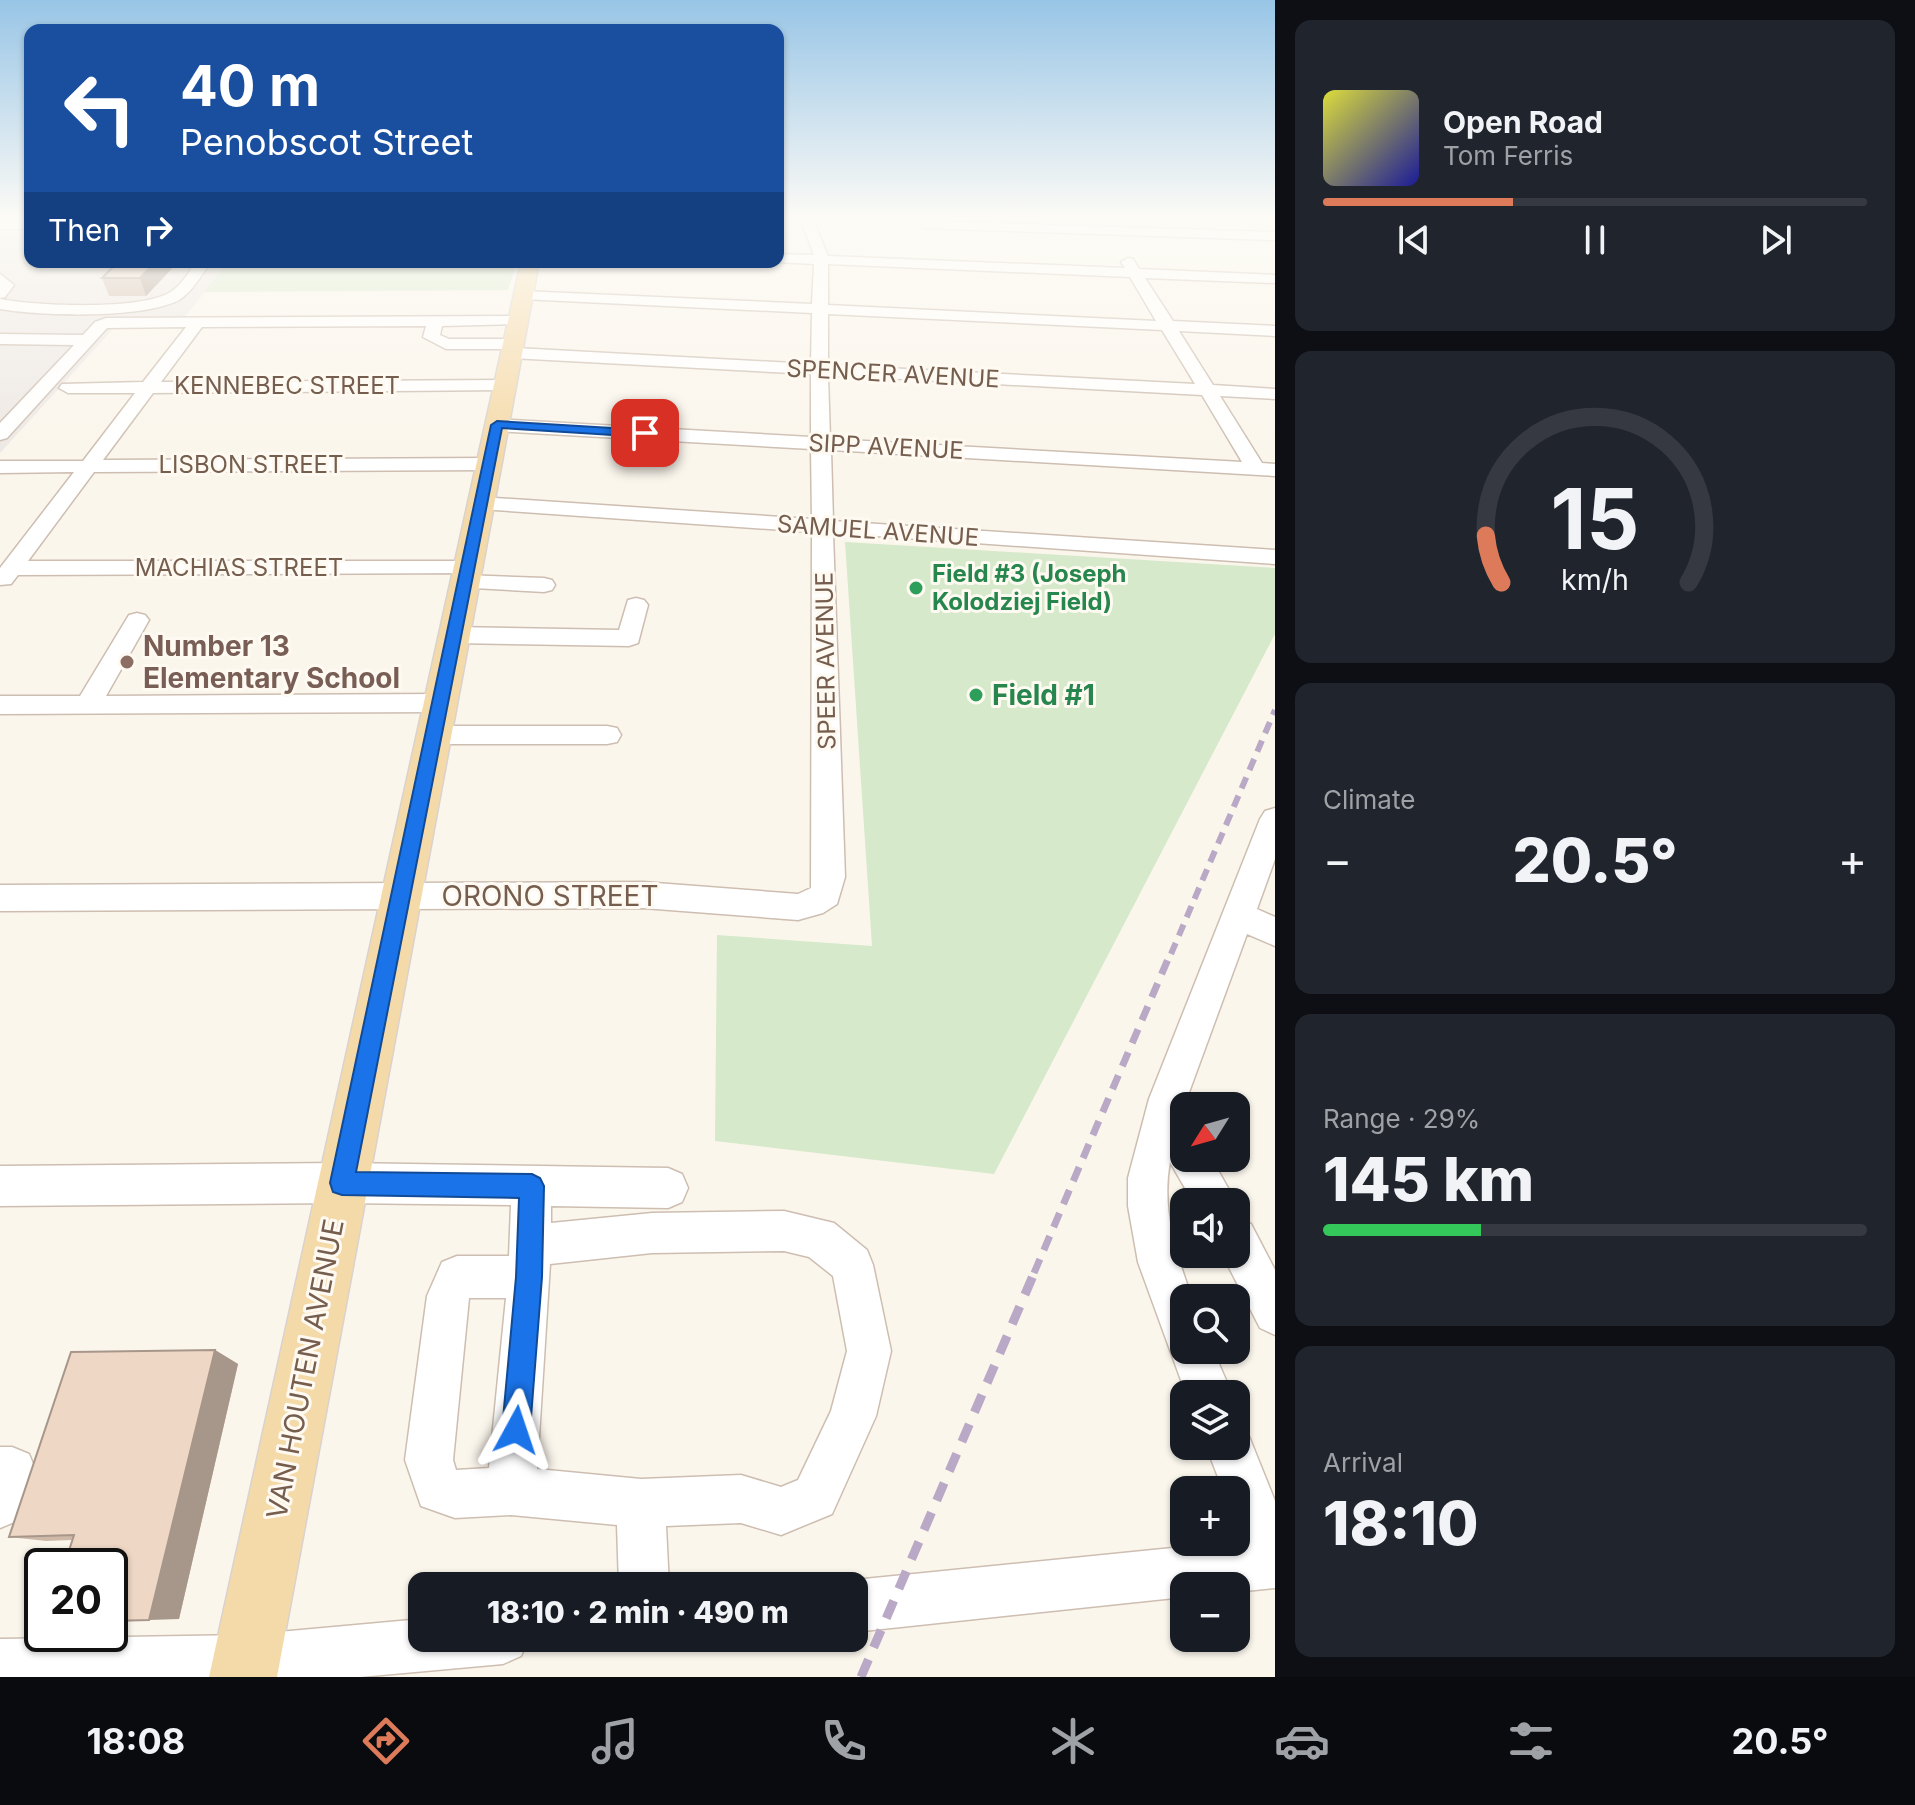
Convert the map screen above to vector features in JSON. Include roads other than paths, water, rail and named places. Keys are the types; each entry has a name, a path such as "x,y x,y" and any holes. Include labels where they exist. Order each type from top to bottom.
{"main road":[{"name":"VAN HOUTEN AVENUE","path":"244,1669 508,369"}],"street":[{"path":"0,304 14,307 120,307 159,303 169,298"},
{"name":"SPEER AVENUE","path":"822,298 828,818"},
{"path":"1150,298 1207,391 1265,470"},
{"path":"149,323 164,309 159,303"},
{"path":"0,434 101,325 198,322 434,328 446,344 508,369 822,311 1275,331"},
{"path":"6,576 198,322"},
{"path":"0,339 87,340"},
{"name":"SPENCER AVENUE","path":"508,369 821,371 1275,394"},
{"name":"KENNEBEC STREET","path":"68,388 149,387 508,369"},
{"name":"SIPP AVENUE","path":"508,369 822,443 1265,470"},
{"name":"LISBON STREET","path":"7,467 89,465 508,369"},
{"name":"SAMUEL AVENUE","path":"508,369 825,528 1275,557"},
{"name":"MACHIAS STREET","path":"6,576 466,575 544,585"},
{"path":"453,635 629,638 636,605"},
{"path":"88,705 137,620"},
{"path":"0,705 88,705 436,719 607,735"},
{"name":"ORONO STREET","path":"0,898 643,895 798,907 812,904 826,895 829,877 828,818"},
{"path":"1170,1290 1156,1248 1147,1190 1162,1119 1275,819"},
{"path":"1240,916 1275,932"},
{"path":"1162,1119 1170,1131"},
{"path":"0,1186 342,1183 668,1188"},
{"path":"511,1491 532,1186"},
{"path":"784,1231 819,1238 852,1265 869,1351 853,1416 815,1497 781,1511 741,1499 641,1503 511,1491 455,1494 438,1489 429,1460 448,1296 457,1277 652,1233 784,1231"},
{"path":"1250,1266 1275,1313"},
{"path":"868,1605 1275,1562 1235,1460"},
{"path":"0,1471 12,1471 0,1504"},
{"path":"641,1503 643,1572"},
{"path":"0,1665 244,1669 408,1649"}],"railway":[{"path":"1171,954 1275,710"},
{"path":"1034,1273 1171,952"},
{"path":"861,1677 1035,1271"}],"place":[{"name":"Field #3 (Joseph Kolodziej Field)","path":"916,588"},
{"name":"Number 13 Elementary School","path":"127,662"},
{"name":"Field #1","path":"976,695"}]}
